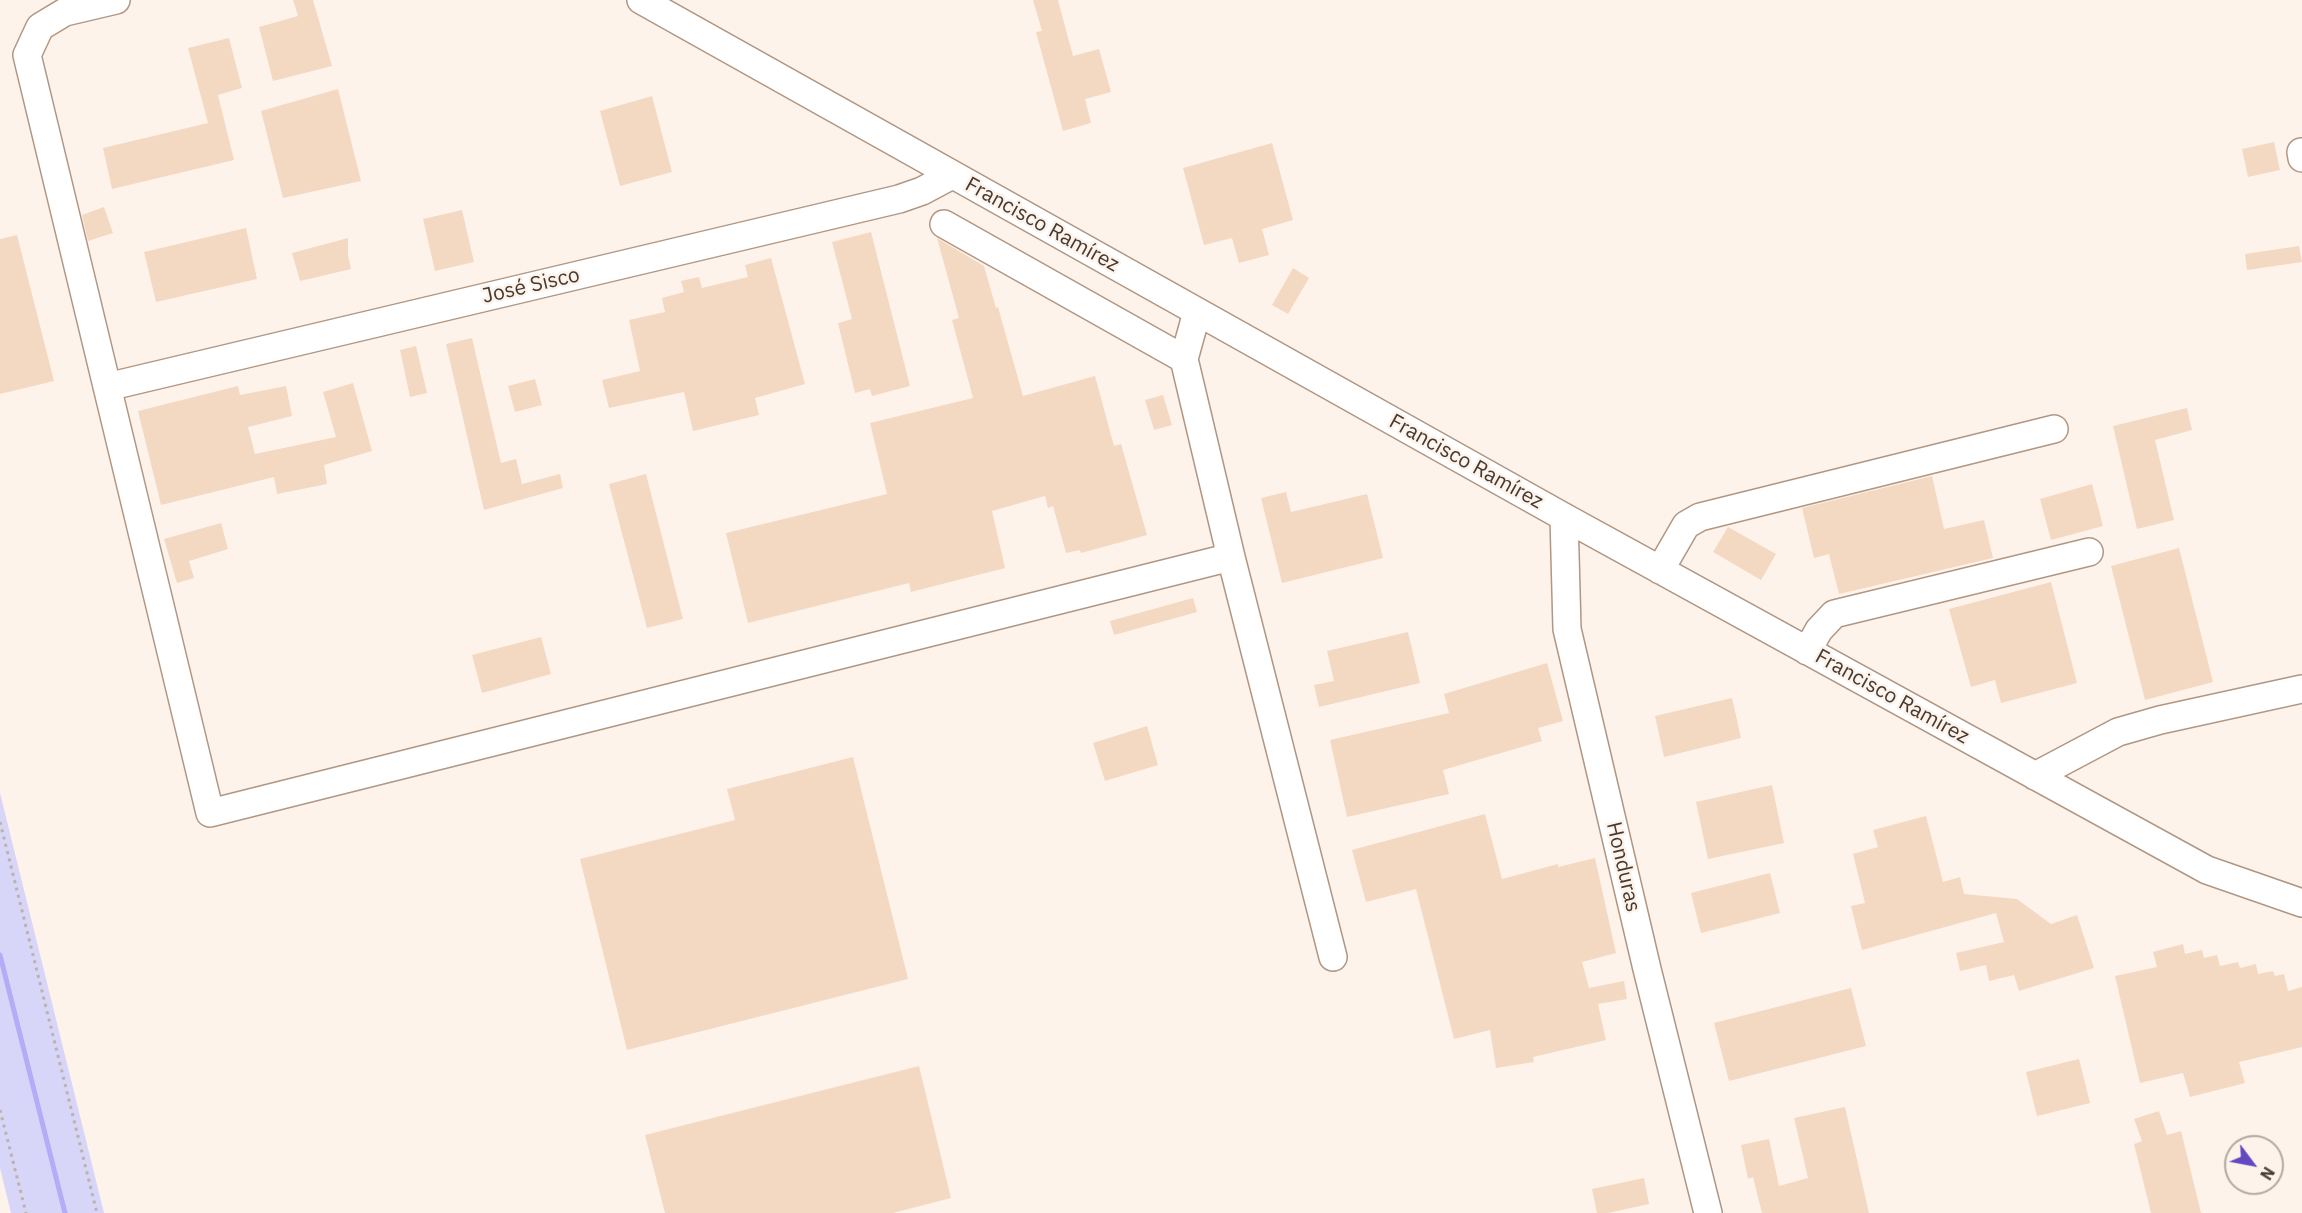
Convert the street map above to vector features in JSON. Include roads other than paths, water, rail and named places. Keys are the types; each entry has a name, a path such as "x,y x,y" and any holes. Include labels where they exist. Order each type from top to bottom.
{"street":[{"path":"116,0 65,12 40,27 27,55 210,813 1231,557"},
{"name":"Francisco Ramírez","path":"641,0 1564,517 2206,870 2302,903"},
{"name":"José Sisco","path":"107,387 898,199 922,191 952,175"},
{"path":"944,224 1184,359"},
{"path":"1197,312 1184,359 1231,557 1333,957"},
{"path":"1660,570 1686,525 1701,517 2054,429"},
{"name":"Honduras","path":"1564,517 1568,628 1647,969 1708,1213"},
{"path":"1807,651 1819,630 1834,614 2089,552"},
{"path":"2035,776 2118,732 2160,720 2302,689"}],"waterway":[{"path":"0,955 65,1213"}]}
